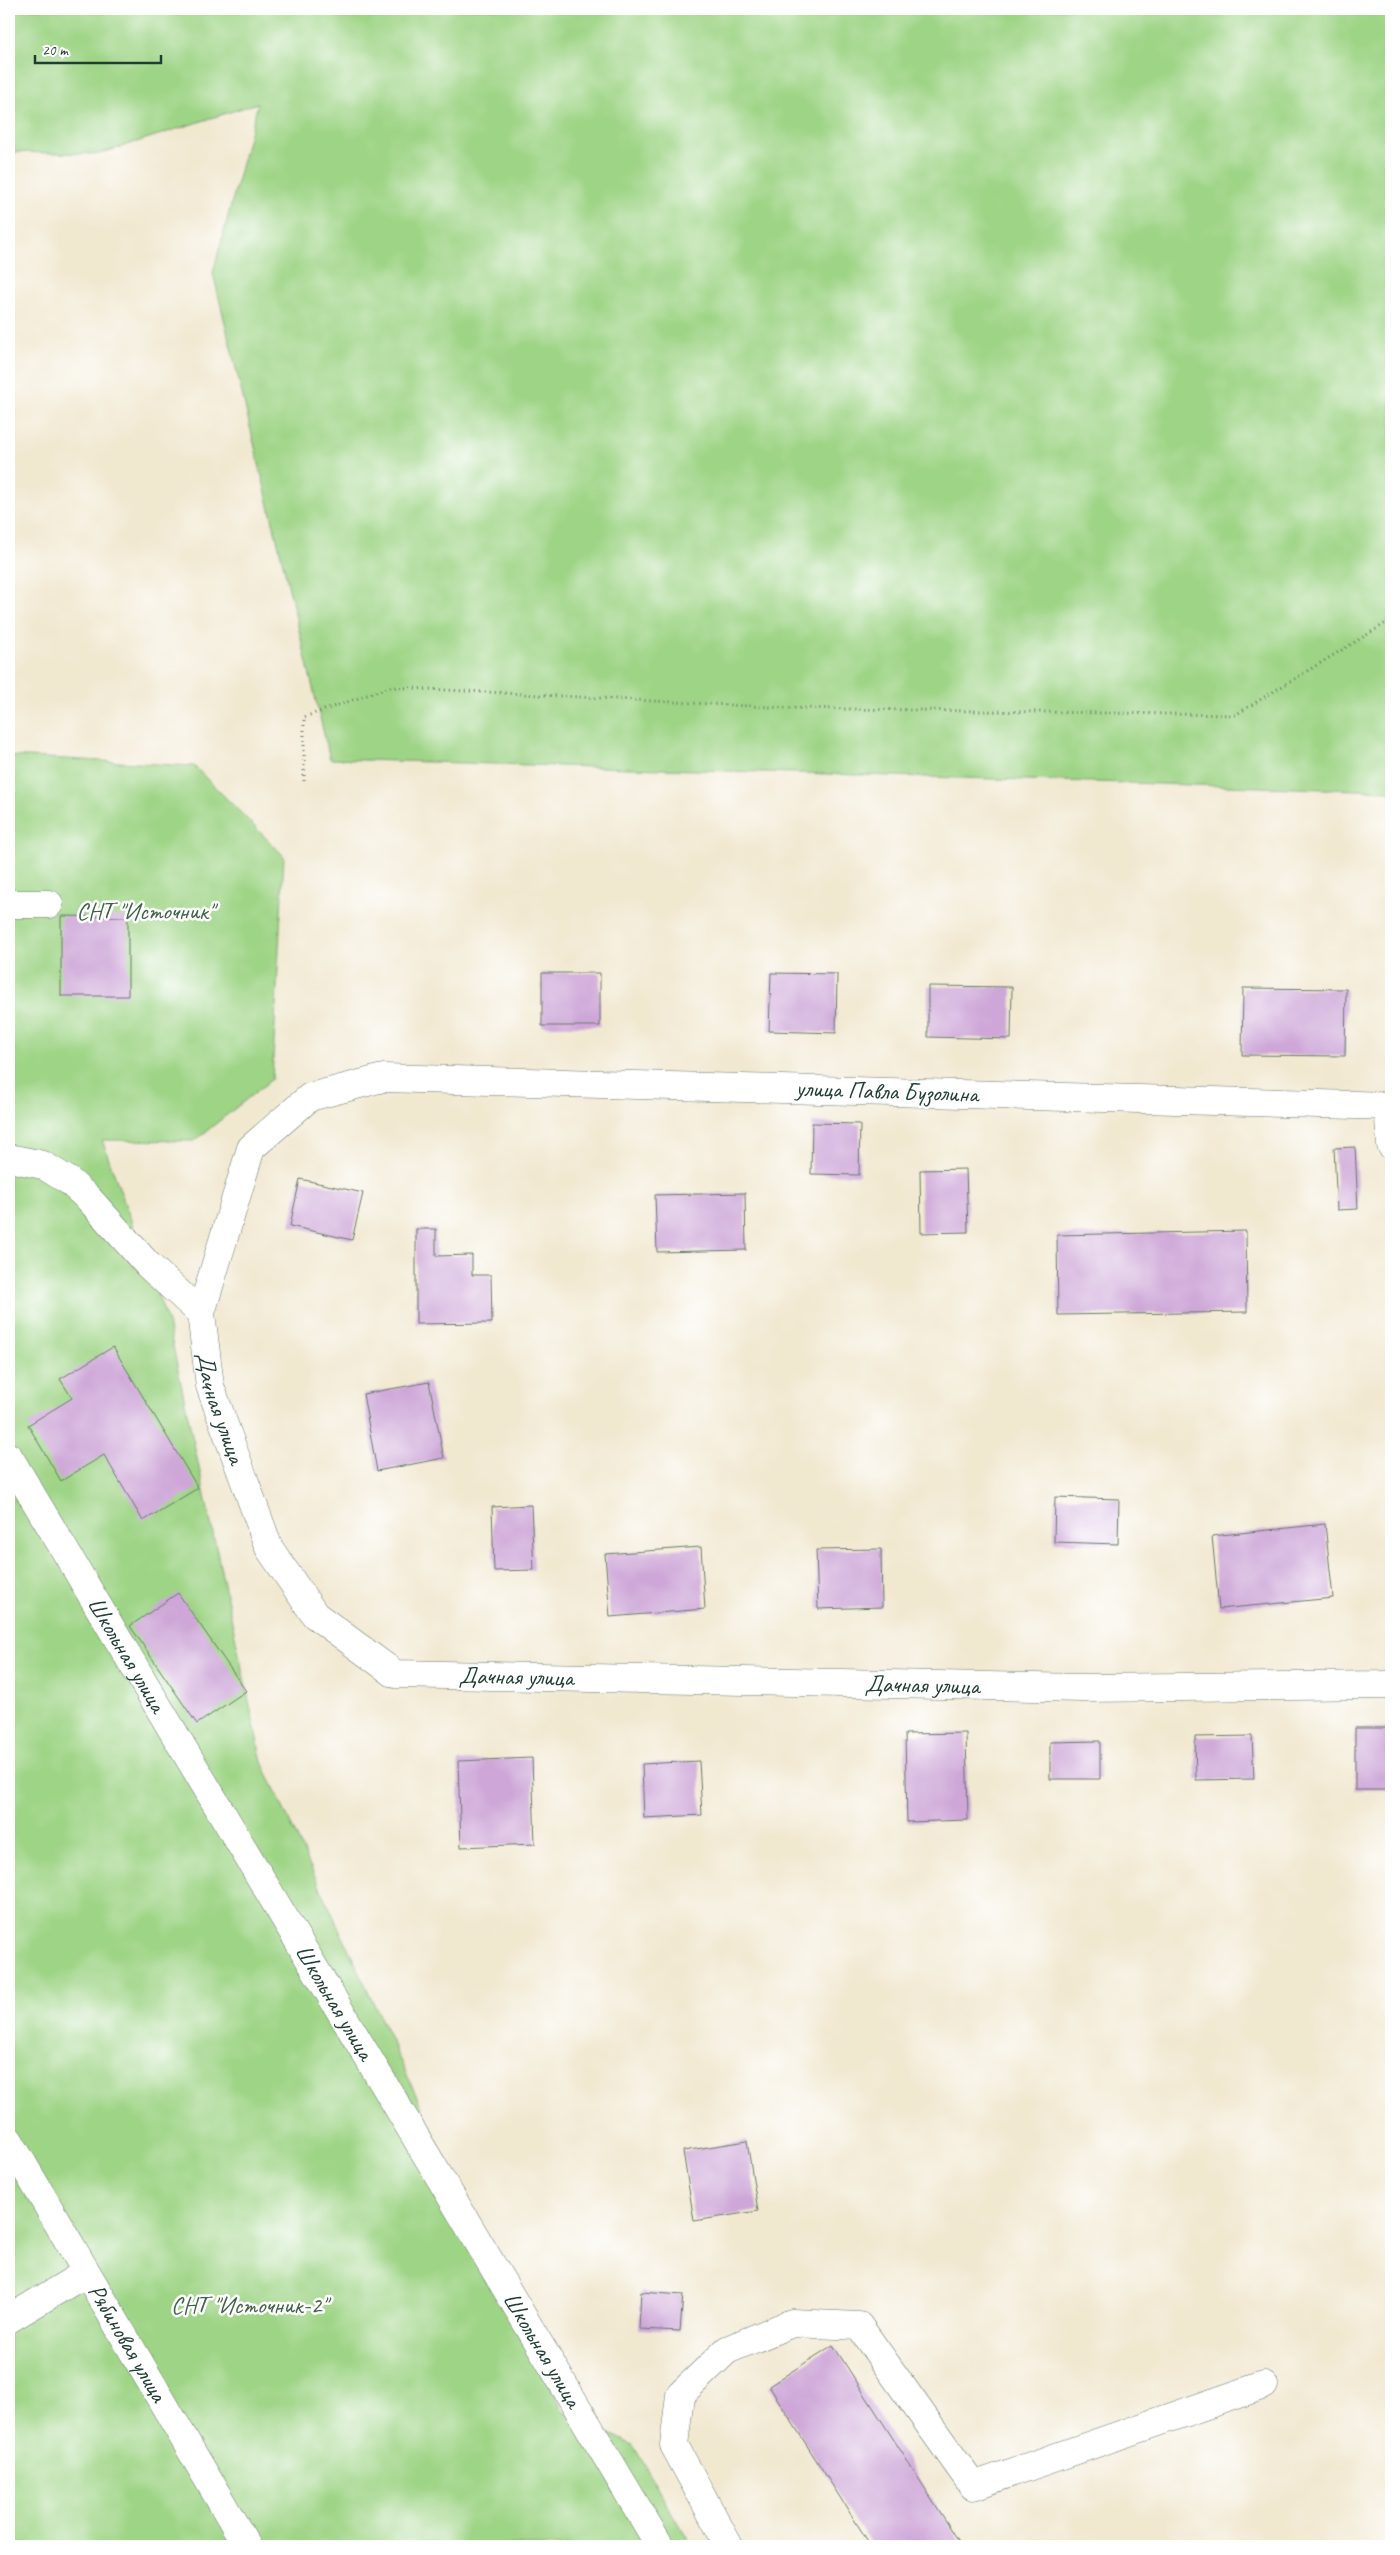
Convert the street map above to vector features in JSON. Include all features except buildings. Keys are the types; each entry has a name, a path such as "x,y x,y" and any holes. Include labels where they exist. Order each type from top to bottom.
{"street":[{"path":"9,904 49,904"},
{"name":"улица Павла Бузолина","path":"383,1078 1390,1106"},
{"name":"Дачная улица","path":"383,1078 310,1097 251,1148 201,1313 210,1386 269,1548 315,1614 395,1674 1084,1688 1391,1685"},
{"path":"1390,1106 1391,1145"},
{"path":"9,1158 42,1165 69,1181 89,1198 148,1265 201,1313"},
{"name":"Школьная улица","path":"9,1457 660,2546"},
{"name":"Рябиновая улица","path":"9,2140 248,2546"},
{"path":"9,2319 86,2273"},
{"path":"729,2546 674,2445 680,2395 727,2350 792,2323 859,2326 973,2486 1264,2385"}],"path":[{"path":"304,781 304,717 390,687 787,708 1235,715 1391,620"}],"green space":[{"path":"9,9 1391,9 1391,791 330,759 213,273 258,103 99,154 9,152"},
{"name":"СНТ \"Источник-2\"","path":"9,756 194,766 284,856 272,1079 194,1141 102,1140 168,1323 262,1762 562,2410 633,2445 691,2546 9,2546"}],"park label":[{"name":"СНТ \"Источник\"","path":"145,911"}]}
